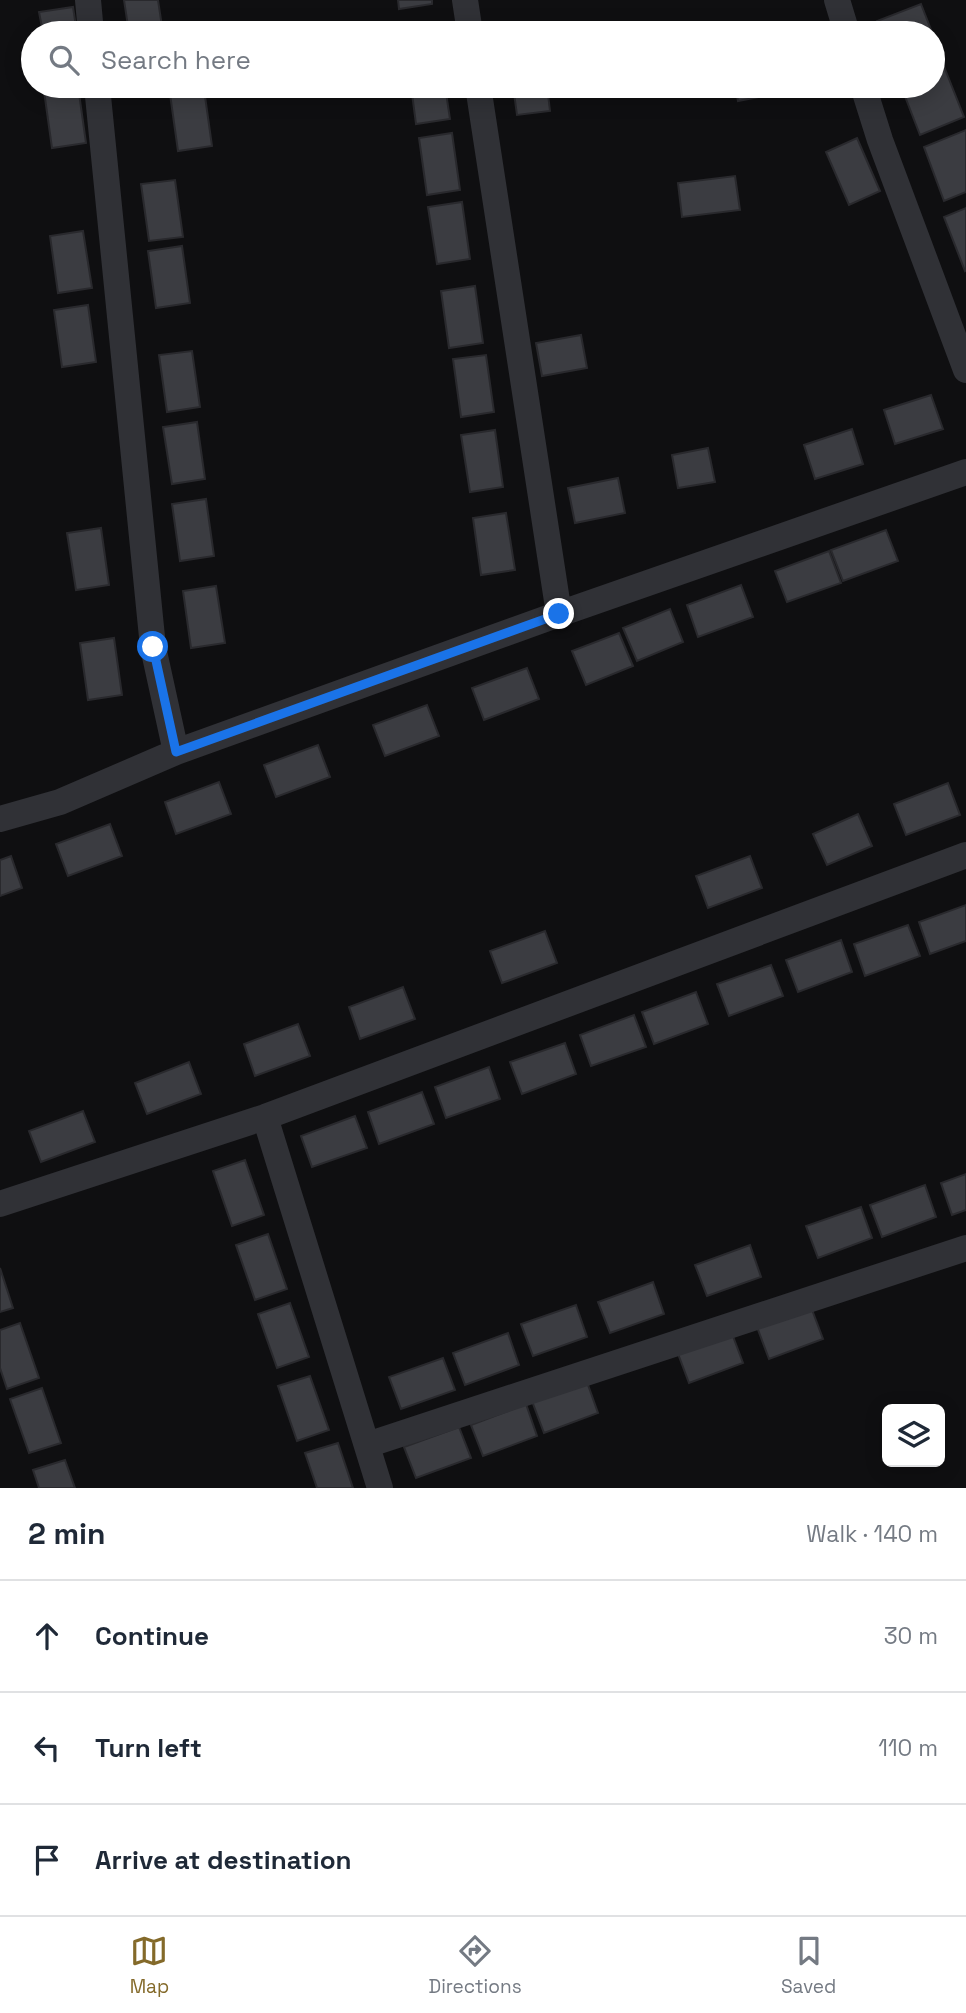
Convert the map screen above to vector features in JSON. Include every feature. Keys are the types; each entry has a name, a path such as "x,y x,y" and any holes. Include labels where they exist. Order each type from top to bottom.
{"street":[{"path":"88,0 91,21"},
{"path":"465,0 468,21"},
{"path":"837,0 843,21"},
{"path":"98,98 153,647 176,752"},
{"path":"480,98 559,614"},
{"path":"867,98 966,370"},
{"path":"0,818 60,802 176,752 559,614 966,472"},
{"path":"0,1204 265,1118 966,855"},
{"path":"265,1118 380,1488"},
{"path":"367,1446 966,1248"}],"building":[{"path":"124,0 158,0 161,21 127,21"},
{"path":"398,0 432,0 432,4 399,9"},
{"path":"921,4 927,21 877,21"},
{"path":"73,7 75,21 41,21 39,12"},
{"path":"945,69 964,117 920,135 906,98 945,98"},
{"path":"45,98 80,98 86,143 52,148"},
{"path":"171,98 205,98 212,146 178,151"},
{"path":"413,98 447,98 450,119 416,124"},
{"path":"515,98 548,98 550,111 517,115"},
{"path":"966,130 966,192 944,201 924,147"},
{"path":"452,133 460,190 427,195 419,138"},
{"path":"857,138 880,191 849,205 826,152"},
{"path":"735,176 740,210 682,217 678,183"},
{"path":"175,180 183,237 149,241 141,184"},
{"path":"462,202 470,259 437,264 428,207"},
{"path":"966,208 966,270 965,271 944,217"},
{"path":"83,231 92,288 58,293 50,236"},
{"path":"182,246 190,303 156,308 148,251"},
{"path":"475,286 483,343 449,348 441,291"},
{"path":"88,305 96,362 62,367 54,310"},
{"path":"581,335 587,368 542,376 536,343"},
{"path":"192,351 200,407 167,412 159,355"},
{"path":"486,355 494,412 461,417 453,359"},
{"path":"931,395 943,429 895,444 884,410"},
{"path":"197,422 205,479 172,484 163,427"},
{"path":"852,429 863,464 815,479 804,445"},
{"path":"495,430 503,487 470,492 461,435"},
{"path":"708,448 715,482 678,488 672,455"},
{"path":"618,478 625,513 575,523 568,488"},
{"path":"206,499 214,556 180,561 172,504"},
{"path":"506,513 515,570 481,575 473,518"},
{"path":"101,528 109,585 76,590 67,533"},
{"path":"886,530 898,561 843,581 831,550"},
{"path":"829,551 841,583 787,602 775,571"},
{"path":"741,585 753,617 698,637 687,605"},
{"path":"216,586 225,643 191,648 183,591"},
{"path":"670,609 683,642 637,661 623,628"},
{"path":"619,633 633,666 586,685 572,651"},
{"path":"114,638 122,695 88,700 80,643"},
{"path":"527,668 539,699 484,720 472,688"},
{"path":"427,705 439,736 385,756 373,725"},
{"path":"318,745 330,777 276,797 264,765"},
{"path":"219,782 231,814 176,834 165,802"},
{"path":"948,783 960,815 906,835 894,804"},
{"path":"858,814 872,846 827,865 813,834"},
{"path":"110,824 122,856 68,876 56,844"},
{"path":"11,856 22,888 0,896 0,860"},
{"path":"750,856 762,888 708,908 696,876"},
{"path":"966,905 966,941 930,954 919,922"},
{"path":"908,925 920,956 865,976 854,944"},
{"path":"545,931 557,963 502,983 490,951"},
{"path":"841,940 852,972 798,992 786,960"},
{"path":"771,965 783,996 729,1016 717,984"},
{"path":"403,987 415,1019 360,1039 349,1007"},
{"path":"696,992 708,1024 654,1044 642,1012"},
{"path":"634,1015 646,1047 591,1066 580,1035"},
{"path":"298,1024 310,1056 255,1076 244,1044"},
{"path":"565,1043 576,1074 522,1094 510,1062"},
{"path":"189,1062 201,1094 147,1114 135,1083"},
{"path":"489,1067 500,1099 446,1118 435,1087"},
{"path":"422,1092 434,1124 379,1144 368,1112"},
{"path":"83,1111 95,1142 41,1162 29,1131"},
{"path":"355,1116 367,1148 312,1167 301,1136"},
{"path":"245,1160 264,1215 232,1226 213,1171"},
{"path":"966,1174 966,1210 952,1215 941,1183"},
{"path":"925,1185 936,1217 882,1237 870,1205"},
{"path":"861,1207 872,1238 818,1258 806,1226"},
{"path":"268,1234 287,1289 255,1300 236,1245"},
{"path":"750,1245 761,1277 707,1296 695,1265"},
{"path":"0,1268 13,1308 0,1312"},
{"path":"653,1282 664,1314 610,1333 598,1302"},
{"path":"290,1303 309,1357 277,1368 258,1314"},
{"path":"576,1305 587,1337 533,1356 521,1324"},
{"path":"811,1307 823,1339 769,1359 757,1327"},
{"path":"20,1323 39,1378 7,1389 0,1368 0,1330"},
{"path":"731,1331 743,1363 689,1383 677,1351"},
{"path":"508,1333 519,1365 465,1385 453,1353"},
{"path":"443,1358 455,1390 401,1409 389,1377"},
{"path":"310,1376 329,1430 297,1441 278,1386"},
{"path":"587,1382 598,1413 544,1433 532,1401"},
{"path":"42,1388 61,1443 29,1453 10,1399"},
{"path":"526,1404 537,1436 483,1456 471,1425"},
{"path":"459,1427 471,1458 416,1478 404,1447"},
{"path":"338,1443 353,1488 317,1488 305,1453"},
{"path":"65,1460 75,1488 39,1488 33,1470"}],"route":[{"path":"153,647 176,752 559,614"}]}
